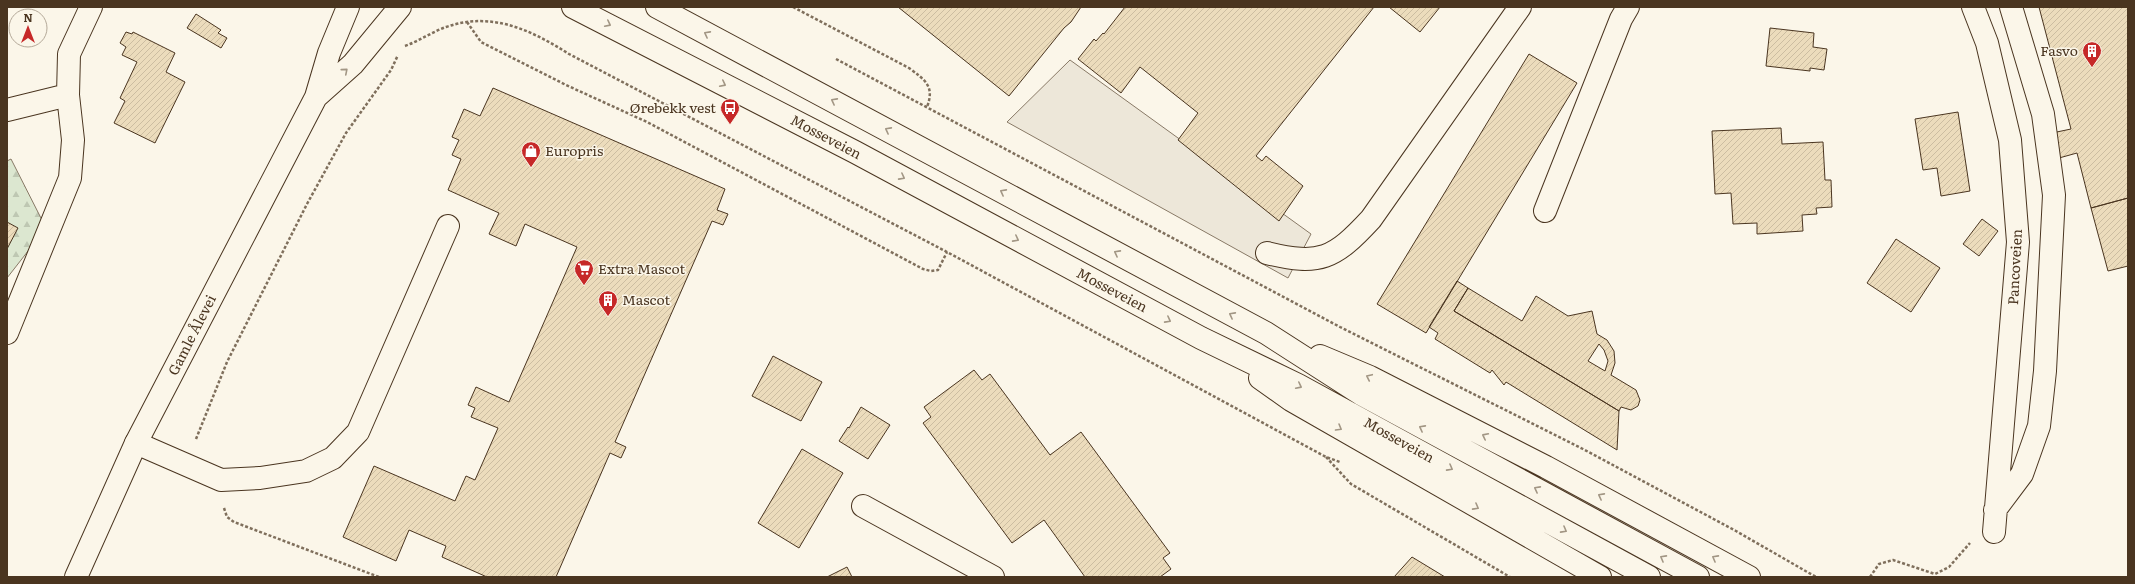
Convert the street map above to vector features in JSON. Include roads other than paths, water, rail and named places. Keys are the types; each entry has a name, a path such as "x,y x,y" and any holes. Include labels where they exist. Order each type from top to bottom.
{"main road":[{"path":"7,333 70,178 73,140 68,95 69,54 91,7"},
{"name":"Gamle Ålevei","path":"76,577 136,443 316,97 328,53 348,7"},
{"name":"Gamle Ålevei","path":"316,97 353,64 400,7"},
{"name":"Mosseveien","path":"573,7 855,152 1201,338 1298,385 1649,577"},
{"name":"Mosseveien","path":"657,7 1266,333 1361,394 1698,577"},
{"path":"1267,253 1309,260 1337,252 1353,239 1371,219 1520,7"},
{"path":"1545,211 1621,19 1628,7"},
{"name":"Pancoveien","path":"1973,7 1987,43 2010,140 2018,242 1994,532"},
{"path":"1995,510 2022,474 2039,426 2045,371 2054,195 2043,114 2011,7"},
{"path":"7,110 68,95"},
{"path":"136,443 185,463 220,480 260,478 306,471 332,458 358,432 448,226"},
{"path":"1266,333 1370,377 1632,512 1749,577"},
{"path":"1201,338 1291,400 1600,577"},
{"path":"863,506 993,577"}],"place":[{"name":"Fasvo","path":"2092,68"},
{"name":"Ørebekk vest","path":"730,125"},
{"name":"Europris","path":"531,168"},
{"name":"Extra Mascot","path":"584,286"},
{"name":"Mascot","path":"608,317"}]}
